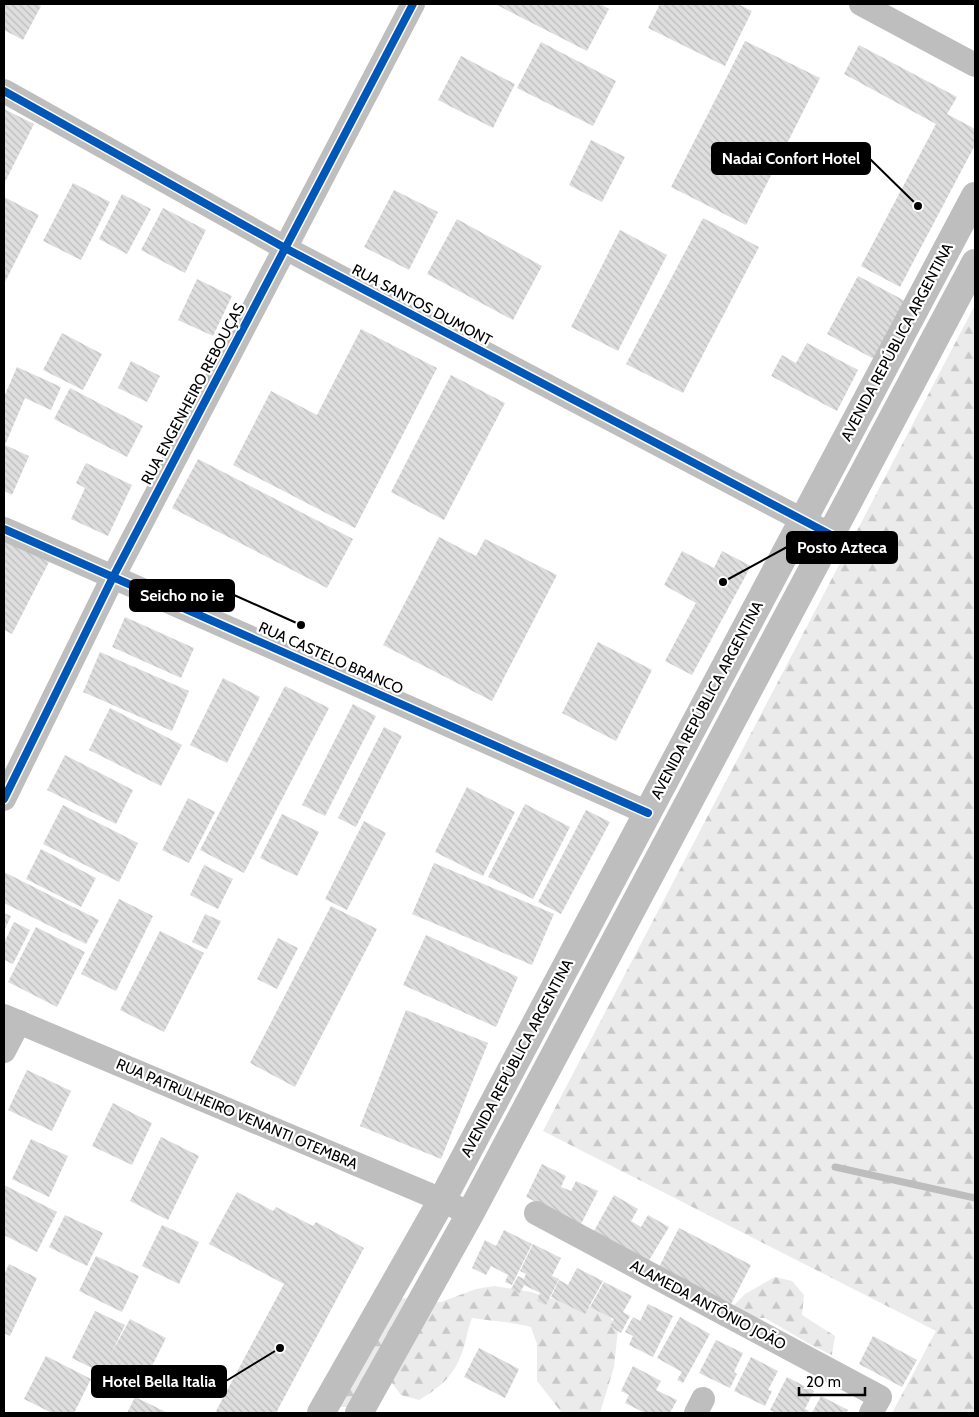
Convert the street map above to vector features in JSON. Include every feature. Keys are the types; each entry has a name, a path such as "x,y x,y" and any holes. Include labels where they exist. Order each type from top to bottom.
{"main road":[{"name":"AVENIDA REPÚBLICA ARGENTINA","path":"321,1413 442,1200 975,196"},
{"path":"359,1413 470,1214 975,263"}],"street":[{"name":"RUA ENGENHEIRO REBOUÇAS","path":"4,799 113,577 413,4"},
{"path":"860,4 975,65"},
{"name":"RUA SANTOS DUMONT","path":"4,91 285,248 831,535"},
{"name":"RUA CASTELO BRANCO","path":"4,529 648,813"},
{"path":"4,1051 11,1019"},
{"name":"RUA PATRULHEIRO VENANTI OTEMBRA","path":"11,1019 442,1200 470,1214"},
{"name":"ALAMEDA ANTÔNIO JOÃO","path":"536,1213 876,1405"}],"green space":[{"path":"975,305 975,1413 892,1413 936,1331 543,1131"},
{"path":"775,1277 792,1281 804,1295 802,1315 835,1336 832,1355 765,1318 749,1318 734,1305 745,1294"},
{"path":"494,1286 531,1292 549,1298 588,1306 608,1314 618,1329 614,1367 600,1413 562,1413 537,1381 537,1344 531,1327 472,1318 463,1351 454,1370 439,1387 426,1396 419,1400 401,1395 388,1378 348,1407 338,1407 388,1307 404,1298 422,1302 441,1302 476,1289"}],"building":[{"path":"4,4 37,4 41,6 23,40 4,30"},
{"path":"495,4 600,4 609,9 587,51"},
{"path":"660,4 738,4 752,11 725,66 648,28"},
{"path":"745,41 820,78 746,225 671,187"},
{"path":"541,42 616,81 593,126 517,88"},
{"path":"859,45 957,97 947,114 975,129 975,145 900,287 861,266 936,124 844,74"},
{"path":"461,56 515,84 493,128 438,100"},
{"path":"4,109 34,124 4,184"},
{"path":"591,140 625,157 602,202 569,185"},
{"path":"73,183 110,202 81,260 43,241"},
{"path":"394,190 438,212 409,270 364,247"},
{"path":"122,194 151,209 127,254 99,239"},
{"path":"4,197 39,215 4,284"},
{"path":"163,208 206,230 185,273 141,250"},
{"path":"703,218 759,247 683,393 626,364"},
{"path":"457,219 542,266 513,320 427,274"},
{"path":"620,230 667,255 618,351 571,327"},
{"path":"858,276 907,302 876,360 827,334"},
{"path":"197,279 232,296 213,336 178,320"},
{"path":"361,329 437,368 355,528 233,465 271,391 317,415"},
{"path":"62,333 102,354 83,390 43,370"},
{"path":"807,343 858,370 837,411 771,376 782,355 796,363"},
{"path":"131,361 160,376 147,402 118,388"},
{"path":"17,367 61,387 51,410 25,398 5,445 29,456 12,495 4,491 4,397"},
{"path":"451,375 505,403 444,520 391,492"},
{"path":"70,388 143,426 127,457 54,419"},
{"path":"198,459 353,539 327,588 172,508"},
{"path":"86,463 132,485 108,536 71,519 85,488 76,483"},
{"path":"439,537 476,556 485,539 557,575 492,701 383,645"},
{"path":"4,539 49,562 12,634 4,630"},
{"path":"682,551 714,568 722,551 751,566 692,675 665,661 696,603 664,585"},
{"path":"125,617 194,648 181,678 112,647"},
{"path":"598,642 652,670 616,741 562,713"},
{"path":"100,652 189,691 172,731 83,692"},
{"path":"223,678 260,697 227,763 190,745"},
{"path":"285,686 329,708 244,873 200,850"},
{"path":"353,704 376,716 325,816 302,805"},
{"path":"110,708 182,745 161,786 89,750"},
{"path":"384,727 402,736 356,827 338,818"},
{"path":"65,755 133,790 116,824 47,790"},
{"path":"467,787 515,812 483,876 435,852"},
{"path":"188,798 215,812 189,863 162,850"},
{"path":"525,804 570,827 533,899 488,877"},
{"path":"63,805 138,843 119,882 43,844"},
{"path":"586,810 610,822 561,914 538,902"},
{"path":"282,814 319,832 297,876 260,858"},
{"path":"364,821 386,833 347,910 325,899"},
{"path":"41,849 96,878 81,907 26,879"},
{"path":"434,863 554,914 532,965 412,914"},
{"path":"204,865 233,879 218,909 190,895"},
{"path":"4,872 99,920 86,944 4,903"},
{"path":"119,899 153,916 116,991 81,974"},
{"path":"331,906 377,929 295,1087 250,1063"},
{"path":"4,913 11,916 4,931"},
{"path":"205,914 221,921 207,949 192,942"},
{"path":"14,922 30,930 13,964 4,960 4,943"},
{"path":"36,927 85,952 57,1007 8,982"},
{"path":"160,931 204,953 164,1032 120,1010"},
{"path":"426,935 518,977 496,1027 403,985"},
{"path":"278,938 298,948 277,989 257,979"},
{"path":"406,1010 488,1043 441,1159 360,1126"},
{"path":"27,1070 71,1091 52,1131 8,1110"},
{"path":"113,1103 152,1123 132,1165 92,1146"},
{"path":"161,1137 199,1156 168,1220 130,1201"},
{"path":"31,1139 68,1156 49,1197 12,1179"},
{"path":"542,1164 566,1176 561,1187 571,1191 576,1181 598,1191 581,1224 526,1197"},
{"path":"4,1185 57,1212 37,1252 4,1235"},
{"path":"237,1192 273,1211 276,1207 313,1226 316,1222 364,1248 276,1413 215,1413 284,1284 209,1244"},
{"path":"614,1195 638,1209 631,1221 641,1227 648,1215 669,1227 648,1262 594,1231"},
{"path":"65,1215 103,1233 87,1266 49,1247"},
{"path":"162,1225 199,1242 179,1284 142,1266"},
{"path":"679,1228 751,1265 730,1306 658,1269"},
{"path":"504,1230 532,1244 512,1285 505,1282 508,1275 491,1266 486,1275 472,1268 485,1240 496,1246"},
{"path":"533,1244 561,1258 552,1276 559,1279 546,1305 537,1301 540,1293 524,1285 520,1293 511,1289 518,1276 524,1279 526,1274 520,1271"},
{"path":"96,1256 139,1276 122,1312 79,1291"},
{"path":"9,1264 37,1278 10,1336 4,1333 4,1275"},
{"path":"577,1268 603,1281 585,1314 551,1297 559,1280 568,1285"},
{"path":"604,1282 632,1296 623,1312 630,1316 621,1333 610,1326 614,1319 590,1307"},
{"path":"648,1304 673,1316 653,1357 629,1345 633,1336 625,1332 633,1317 640,1321"},
{"path":"95,1311 125,1325 111,1354 130,1319 166,1338 139,1392 72,1358"},
{"path":"680,1317 710,1334 683,1383 677,1380 682,1372 657,1358"},
{"path":"873,1336 917,1360 902,1387 859,1364"},
{"path":"716,1340 743,1353 734,1372 737,1374 730,1388 699,1373"},
{"path":"479,1348 519,1369 505,1398 464,1377"},
{"path":"46,1356 91,1379 74,1413 52,1413 24,1399"},
{"path":"751,1357 778,1371 768,1390 772,1391 765,1406 734,1391"},
{"path":"633,1366 661,1381 656,1390 677,1400 670,1413 645,1413 625,1403 629,1395 621,1391"},
{"path":"787,1377 814,1391 805,1409 809,1411 808,1413 777,1413 770,1410"},
{"path":"821,1396 848,1410 846,1413 812,1413"},
{"path":"135,1397 166,1412 127,1413"}],"waterway":[{"path":"835,1167 975,1198"}],"cycle path":[{"path":"4,799 113,577 413,4"},
{"path":"4,91 285,248 831,535"},
{"path":"4,529 648,813"}],"place":[{"name":"Nadai Confort Hotel","path":"918,206"},
{"name":"Posto Azteca","path":"723,582"},
{"name":"Seicho no ie","path":"301,625"},
{"name":"Hotel Bella Italia","path":"280,1348"}]}
